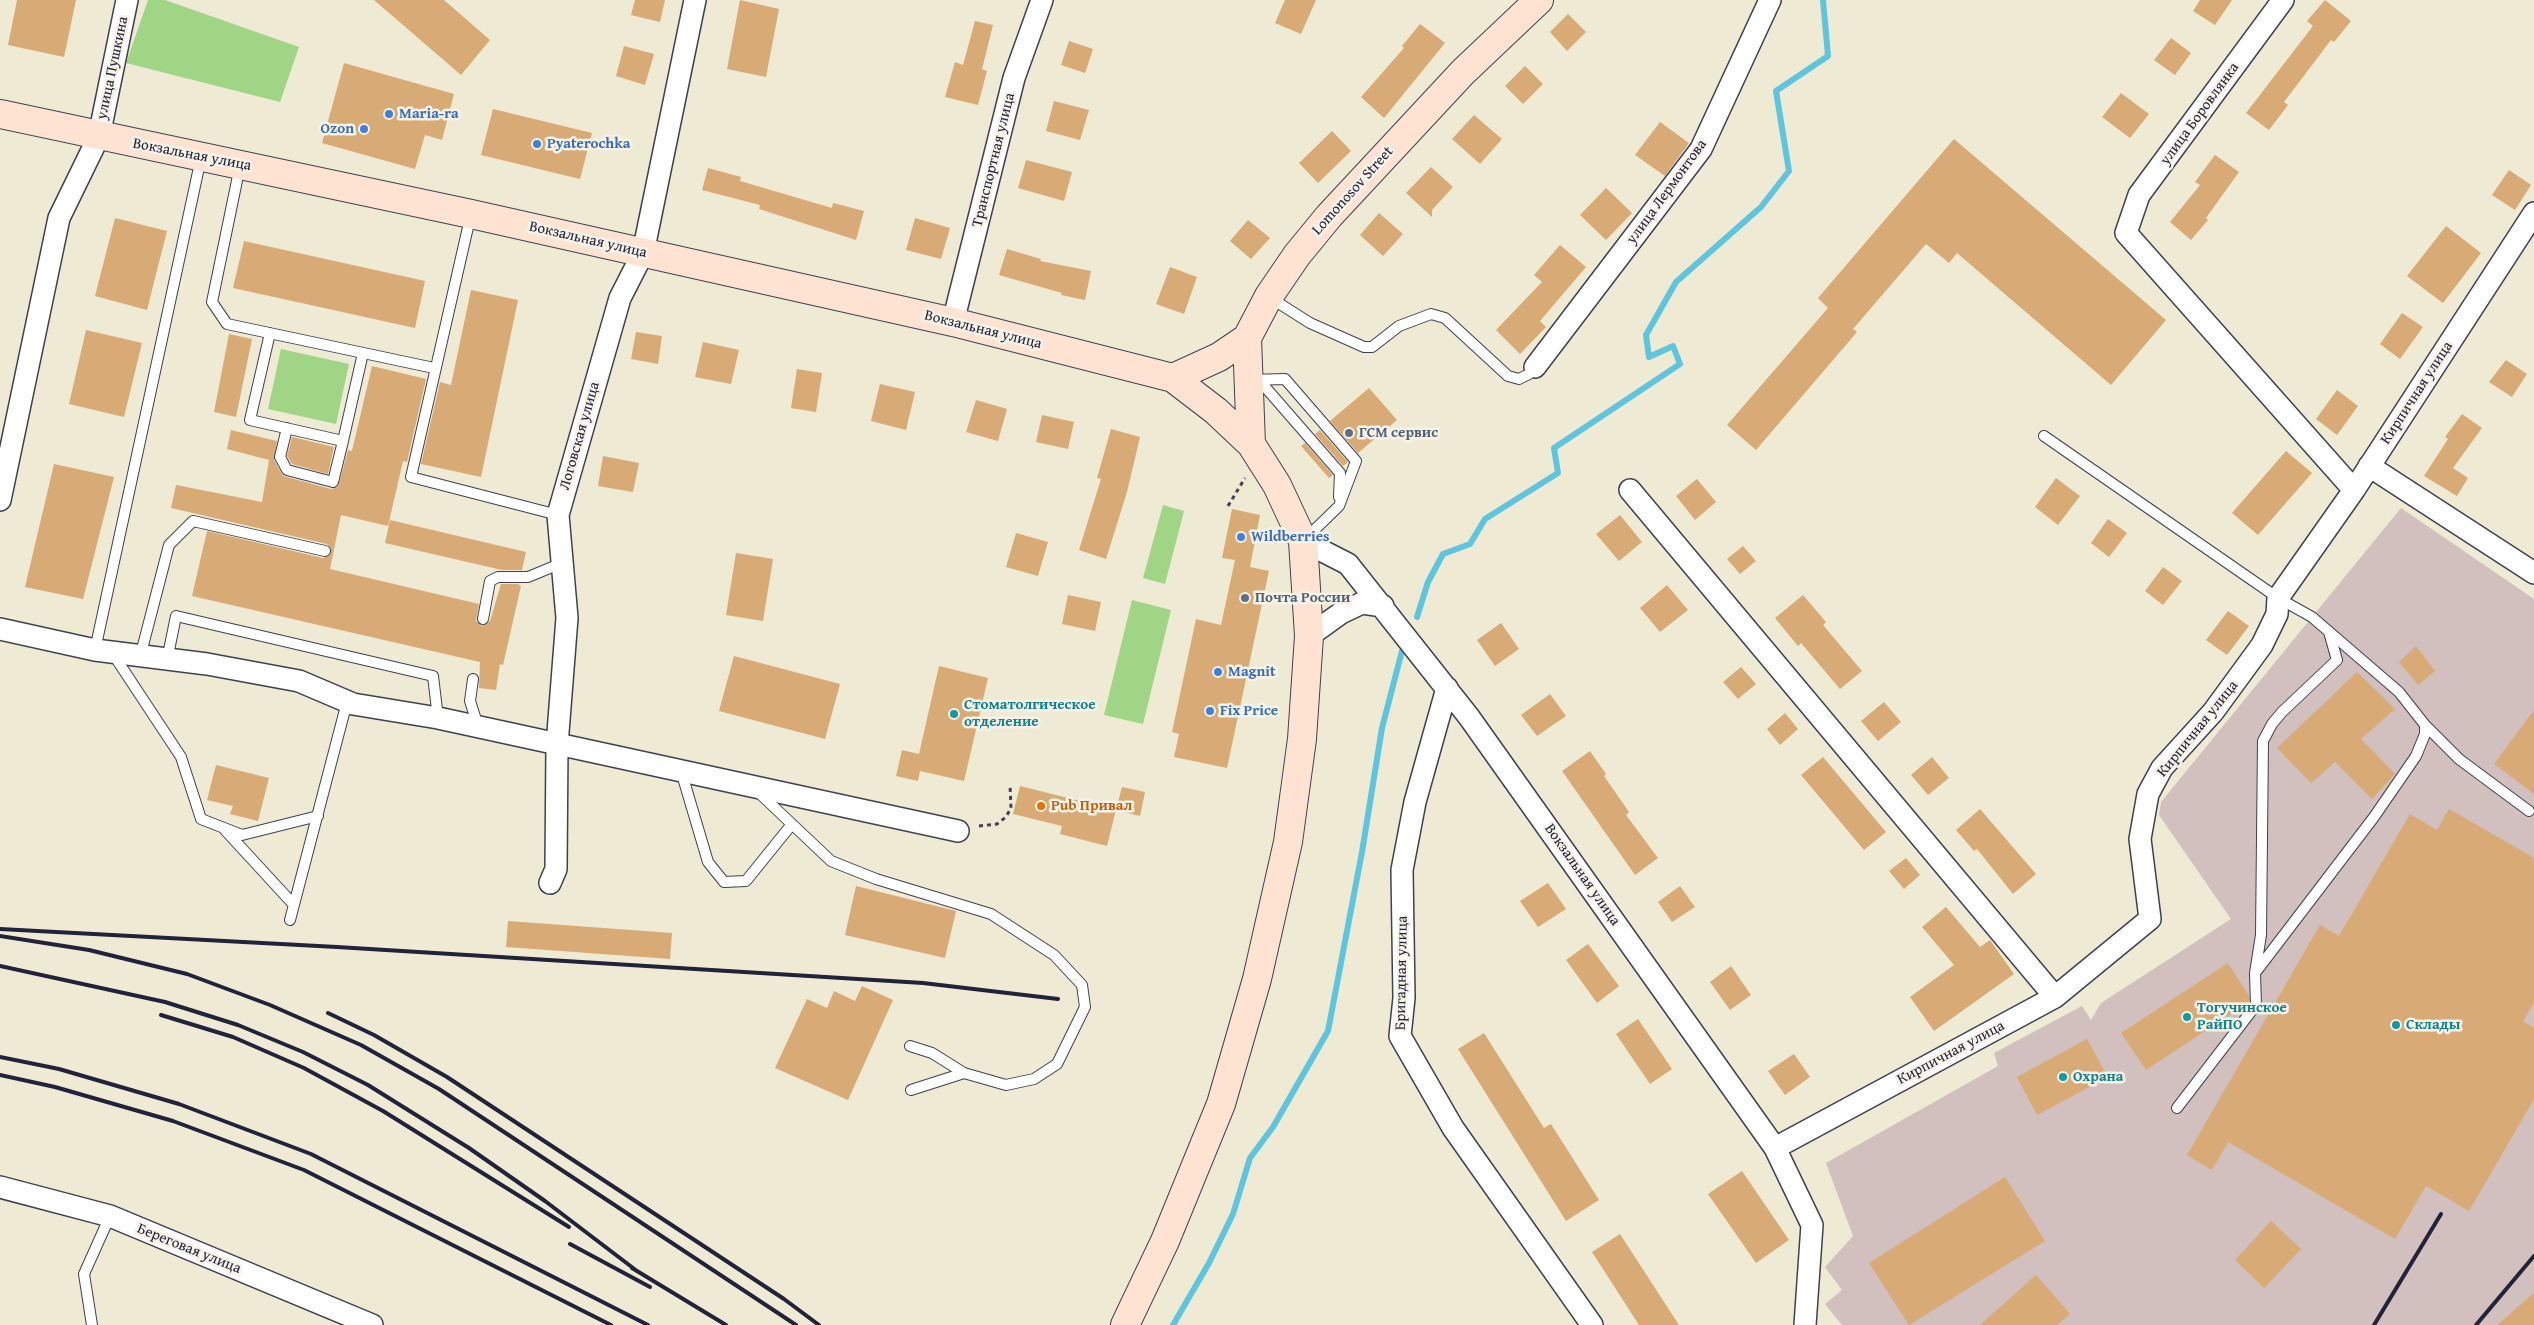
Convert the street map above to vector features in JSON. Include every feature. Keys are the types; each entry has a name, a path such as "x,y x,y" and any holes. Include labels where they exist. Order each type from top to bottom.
{"main road":[{"name":"Lomonosov Street","path":"1173,378 1219,357 1247,338 1269,296 1297,255 1329,216 1463,72 1539,0"},
{"name":"Вокзальная улица","path":"0,114 471,214 953,322 1173,378"},
{"path":"1247,338 1253,380 1251,444"},
{"path":"1125,1325 1165,1241 1221,1104 1257,979 1288,842 1302,739 1308,636 1303,541 1277,485 1251,444 1216,411 1173,378"},
{"path":"1119,1325 1145,1282"}],"street":[{"name":"улица Пушкина","path":"0,500 59,218 99,136 126,0"},
{"name":"Логовская улица","path":"550,883 556,869 557,745 567,618 558,516 620,298 643,253 695,0"},
{"name":"Транспортная улица","path":"953,322 1014,78 1042,0"},
{"name":"улица Лермонтова","path":"1535,367 1702,149 1770,0"},
{"name":"улица Боровлянка","path":"2283,0 2140,195 2126,233 2354,490"},
{"name":"Кирпичная улица","path":"1775,1148 2055,997 2150,919 2140,839 2148,794 2162,768 2213,712 2262,645 2277,614 2278,598 2354,490 2534,213"},
{"path":"2369,466 2534,573"},
{"path":"1630,490 2055,997"},
{"name":"Вокзальная улица","path":"1303,541 1348,564 1447,688 1775,1148 1812,1225 1805,1325"},
{"path":"1308,636 1341,613 1362,603 1383,606"},
{"path":"0,629 104,652 207,664 299,681 348,702 438,718 958,831"},
{"name":"Бригадная улица","path":"1447,688 1415,802 1402,870 1404,998 1400,1036 1453,1128 1592,1325"},
{"name":"Береговая улица","path":"0,1187 110,1216 372,1325"}],"lane":[{"path":"202,157 104,652 181,757 201,819 242,835 318,816"},
{"path":"241,165 212,302 227,324 434,368"},
{"path":"471,214 434,368 411,477 558,516"},
{"path":"1269,296 1310,323 1364,347 1372,347 1399,326 1431,314 1445,318 1508,376 1519,379 1529,374 1535,367"},
{"path":"270,333 250,420 343,441"},
{"path":"286,428 280,457 287,470 333,482 363,353"},
{"path":"1253,380 1285,379 1356,461 1338,506 1303,541"},
{"path":"1253,380 1340,473 1338,506"},
{"path":"2044,436 2278,598 2312,617 2399,692 2425,725 2459,760 2529,811"},
{"path":"140,657 169,545 193,521 325,550"},
{"path":"483,619 490,581 498,577 528,577 562,563"},
{"path":"168,660 176,616 433,676 438,718"},
{"path":"2177,1108 2256,1005 2255,973 2261,935 2263,741 2272,724 2282,712 2337,660 2335,648 2328,631"},
{"path":"473,679 470,701 479,727"},
{"path":"290,920 348,702"},
{"path":"2255,973 2374,817 2416,756 2425,734 2425,725"},
{"path":"681,771 708,862 724,882 746,881 792,824"},
{"path":"752,787 831,861 876,879 991,914 1054,954 1082,985 1086,1007 1056,1064 1034,1080 1006,1085 964,1073 932,1053 910,1046"},
{"path":"223,827 294,905"},
{"path":"911,1090 964,1073"},
{"path":"92,1325 84,1274 110,1216"}],"path":[{"path":"958,831 997,824 1006,817 1012,808 1010,784"}],"shaded area":[{"path":"2401,508 2534,599 2534,1325 1842,1325 1825,1304 1842,1290 1825,1267 1853,1236 1826,1163 1998,1066 1994,1053 2082,1006 2091,1020 2101,1003 2231,919 2159,815 2161,802"}],"green space":[{"path":"148,0 165,0 299,47 280,102 126,63"},
{"path":"281,349 349,364 336,424 268,409"},
{"path":"1163,505 1184,511 1165,584 1143,578"},
{"path":"1132,600 1171,610 1143,724 1104,715"}],"building":[{"path":"17,0 76,0 64,57 8,45"},
{"path":"374,0 444,0 490,40 461,75"},
{"path":"635,0 665,0 660,22 631,15"},
{"path":"740,0 779,9 766,77 727,69"},
{"path":"1285,0 1316,0 1301,34 1275,23"},
{"path":"2200,0 2232,0 2215,25 2193,11"},
{"path":"2325,0 2351,21 2334,42 2331,40 2284,102 2288,105 2269,130 2246,113 2313,26 2307,21"},
{"path":"1568,14 1586,32 1567,51 1550,32"},
{"path":"975,21 993,25 982,69 987,71 978,105 945,97 955,62 963,65"},
{"path":"1420,24 1445,43 1384,118 1361,97 1404,48 1402,46"},
{"path":"2171,38 2191,53 2175,75 2154,60"},
{"path":"1069,41 1093,49 1085,73 1061,65"},
{"path":"624,46 654,54 645,85 616,76"},
{"name":"Maria-ra","path":"344,63 454,94 442,140 425,135 415,169 322,143"},
{"path":"1525,66 1543,84 1523,104 1505,86"},
{"path":"2121,93 2149,114 2130,138 2102,117"},
{"path":"1054,101 1089,110 1080,140 1046,131"},
{"name":"Pyaterochka","path":"493,109 592,133 580,179 481,155"},
{"path":"1474,115 1502,139 1480,164 1452,139"},
{"path":"1660,122 1689,143 1665,176 1635,155"},
{"path":"1332,131 1351,151 1318,183 1299,163"},
{"path":"1954,139 2166,320 2111,385 1957,253 1949,263 1926,244 1853,329 1857,332 1756,450 1727,425 1828,308 1818,298"},
{"path":"2215,155 2239,172 2206,218 2208,220 2191,240 2170,222 2200,185 2195,182"},
{"path":"1026,160 1072,172 1064,201 1018,188"},
{"path":"1431,167 1453,187 1432,210 1432,217 1406,193"},
{"path":"708,168 741,177 740,181 832,208 833,203 864,211 856,240 759,209 760,205 702,190"},
{"path":"2509,170 2531,185 2515,210 2492,195"},
{"path":"1606,188 1632,213 1606,240 1580,215"},
{"path":"1379,213 1403,234 1383,256 1360,235"},
{"path":"115,218 167,231 147,310 95,296"},
{"path":"915,218 950,228 941,259 906,250"},
{"path":"1248,220 1270,238 1251,259 1230,241"},
{"path":"2446,226 2481,253 2443,303 2407,276"},
{"path":"244,241 425,281 415,328 233,288"},
{"path":"1560,245 1586,267 1540,321 1546,327 1520,354 1496,330 1542,282 1534,275"},
{"path":"1007,249 1041,259 1040,261 1091,271 1085,300 1061,295 1062,293 999,275"},
{"path":"1170,267 1197,277 1184,314 1156,304"},
{"path":"471,290 518,300 481,477 421,464 440,382 451,385"},
{"path":"2402,313 2423,327 2400,359 2380,344"},
{"path":"86,330 142,343 124,417 69,404"},
{"path":"636,332 662,336 658,364 631,359"},
{"path":"229,334 252,339 236,417 214,412"},
{"path":"703,342 739,350 731,384 695,377"},
{"path":"2506,360 2527,374 2512,397 2489,382"},
{"path":"372,366 426,379 407,462 403,461 388,526 341,515 330,569 479,604 476,621 482,626 490,621 501,584 518,584 521,586 503,665 500,664 496,690 479,688 480,662 192,596 207,531 323,558 330,555 331,549 327,544 171,508 176,485 262,502 269,460 227,449 231,430 277,441 274,460 283,476 331,489 338,487 348,450 352,451"},
{"path":"797,369 822,373 816,412 791,408"},
{"path":"880,384 915,392 906,430 871,421"},
{"path":"1369,388 1397,420 1358,453 1330,421"},
{"path":"2337,390 2358,406 2337,435 2316,419"},
{"path":"976,400 1007,409 998,441 966,432"},
{"path":"2462,414 2482,428 2453,468 2468,478 2457,496 2424,476 2448,439 2445,437"},
{"path":"1042,415 1074,422 1068,449 1036,442"},
{"path":"1111,429 1140,437 1127,492 1106,559 1079,550 1101,479 1097,478"},
{"path":"1320,430 1348,462 1343,466 1315,434"},
{"path":"292,437 334,447 328,474 292,464 287,456"},
{"path":"1305,443 1333,475 1329,478 1301,446"},
{"path":"2286,451 2312,473 2258,535 2232,513"},
{"path":"603,456 639,463 633,492 598,486"},
{"path":"54,464 114,477 83,599 25,587"},
{"path":"2056,478 2080,496 2058,525 2035,507"},
{"path":"1697,479 1716,502 1695,520 1676,496"},
{"path":"1232,509 1260,515 1250,567 1269,571 1227,768 1174,757 1179,734 1172,732 1196,619 1221,625 1235,560 1222,558"},
{"path":"1620,515 1642,542 1619,561 1596,534"},
{"path":"2108,519 2127,533 2109,557 2091,543"},
{"path":"390,520 526,552 522,570 502,570 385,543"},
{"path":"1016,533 1048,542 1038,576 1006,567"},
{"path":"1743,546 1756,561 1740,574 1727,559"},
{"path":"736,553 773,559 763,621 726,615"},
{"path":"2163,567 2182,581 2163,605 2145,591"},
{"path":"1667,585 1688,610 1660,632 1640,608"},
{"path":"1068,595 1101,602 1095,631 1062,624"},
{"path":"1803,595 1826,622 1823,625 1862,671 1840,689 1801,643 1798,646 1775,618"},
{"path":"2228,611 2249,626 2227,655 2206,640"},
{"path":"1501,623 1519,649 1495,666 1477,640"},
{"path":"2416,646 2435,671 2418,685 2399,662"},
{"path":"734,656 840,684 825,739 719,711"},
{"name":"Стоматолгическое отделение","path":"939,666 988,678 964,781 920,771 918,781 896,776 902,750 919,754"},
{"path":"1741,667 1756,684 1738,699 1723,682"},
{"path":"2357,672 2395,709 2361,739 2395,774 2372,799 2335,762 2311,783 2277,748"},
{"path":"1550,694 1566,716 1537,736 1521,715"},
{"path":"1884,702 1901,722 1878,741 1861,721"},
{"path":"2534,710 2534,794 2494,764"},
{"path":"1785,713 1798,729 1780,745 1767,729"},
{"path":"1590,751 1606,774 1604,776 1629,812 1626,815 1658,858 1635,875 1562,771"},
{"path":"1823,757 1886,832 1864,850 1801,775"},
{"path":"1932,757 1949,778 1928,795 1911,775"},
{"path":"216,765 269,778 258,821 230,814 233,806 207,800"},
{"path":"1020,786 1116,810 1107,846 1060,834 1062,826 1013,814"},
{"path":"1122,787 1145,792 1140,816 1116,810"},
{"path":"1980,809 2036,874 2013,894 1977,849 1974,851 1956,830"},
{"name":"Склады","path":"2449,809 2534,858 2534,1002 2523,1021 2534,1028 2534,1099 2469,1211 2426,1186 2395,1239 2228,1142 2212,1170 2187,1155 2320,925 2339,936 2410,814 2437,830"},
{"path":"1906,858 1920,875 1904,889 1889,871"},
{"path":"1548,883 1566,909 1538,927 1520,901"},
{"path":"856,886 956,911 945,958 845,935"},
{"path":"1680,886 1695,907 1672,922 1658,902"},
{"path":"1946,907 1980,947 1990,940 2014,974 1934,1031 1910,997 1954,965 1922,927"},
{"path":"508,921 672,933 670,959 506,947"},
{"path":"1588,944 1619,986 1597,1003 1566,960"},
{"name":"Тогучинское РайПО","path":"2228,963 2249,996 2249,1002 2146,1070 2121,1033"},
{"path":"1731,966 1751,995 1730,1010 1710,982"},
{"path":"862,986 893,1000 848,1100 775,1068 807,999 827,1008 834,991 855,1001"},
{"path":"1638,1019 1672,1069 1650,1084 1616,1034"},
{"path":"1484,1033 1544,1128 1551,1124 1599,1200 1566,1221 1458,1049"},
{"name":"Охрана","path":"2087,1039 2108,1077 2037,1115 2017,1077"},
{"path":"1794,1054 1810,1077 1785,1095 1768,1071"},
{"path":"1742,1171 1789,1240 1756,1263 1708,1194"},
{"path":"2005,1177 2045,1241 1909,1325 1869,1263"},
{"path":"2271,1221 2301,1249 2264,1288 2235,1260"},
{"path":"1620,1234 1679,1325 1639,1325 1592,1252"},
{"path":"2036,1275 2070,1314 2057,1325 1980,1325"},
{"path":"2534,1293 2534,1325 2497,1325"}],"waterway":[{"path":"1417,617 1428,582 1443,554 1470,544 1485,519 1558,473 1554,448 1680,364 1673,346 1649,357 1646,335 1676,282 1761,207 1789,171 1776,91 1828,56 1823,0"},
{"path":"1173,1325 1209,1263 1233,1214 1250,1158 1273,1127 1328,1031 1362,852 1382,728 1402,651"}],"railway":[{"path":"0,929 337,947 923,983 1058,999"},
{"path":"0,936 89,950 187,974 270,1005 361,1045 439,1089 796,1325"},
{"path":"0,966 165,1002 238,1025 303,1052 368,1085 469,1148 545,1201 637,1271"},
{"path":"328,1013 374,1035 447,1077 784,1299 819,1325"},
{"path":"161,1015 233,1037 304,1068 383,1111 569,1227"},
{"path":"0,1057 59,1069 179,1104 311,1154 648,1325"},
{"path":"0,1075 55,1087 173,1121 304,1170 611,1325"},
{"path":"2374,1325 2441,1214"},
{"path":"570,1244 650,1287"},
{"path":"2476,1325 2534,1256"},
{"path":"632,1268 726,1325"}],"place":[{"name":"Maria-ra","path":"389,114"},
{"name":"Ozon","path":"364,129"},
{"name":"Pyaterochka","path":"537,144"},
{"name":"ГСМ сервис","path":"1349,433"},
{"name":"Wildberries","path":"1241,537"},
{"name":"Почта России","path":"1245,598"},
{"name":"Magnit","path":"1218,672"},
{"name":"Fix Price","path":"1210,711"},
{"name":"Стоматолгическое отделение","path":"954,714"},
{"name":"Pub Привал","path":"1041,806"},
{"name":"Тогучинское РайПО","path":"2187,1017"},
{"name":"Склады","path":"2396,1025"},
{"name":"Охрана","path":"2063,1077"}]}
